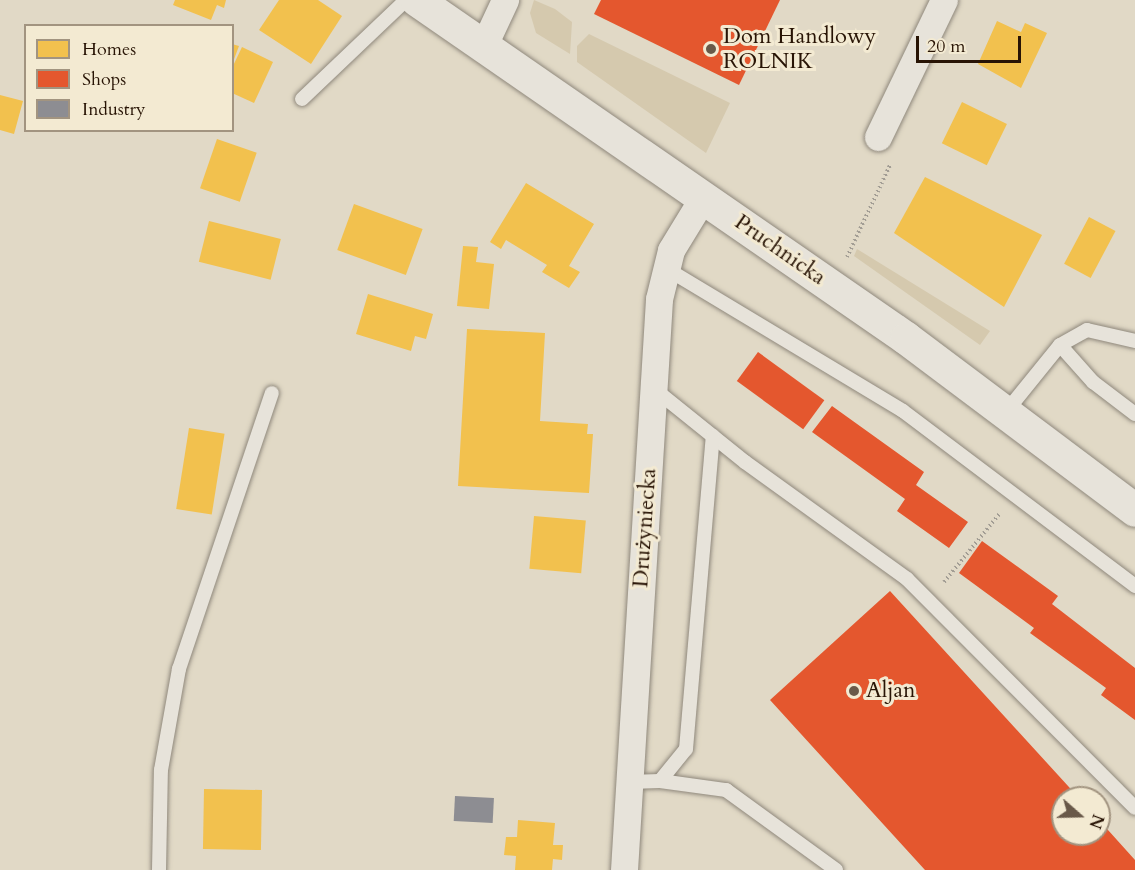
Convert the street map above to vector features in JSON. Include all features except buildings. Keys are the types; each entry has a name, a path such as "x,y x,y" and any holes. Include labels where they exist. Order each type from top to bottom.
{"main road":[{"name":"Pruchnicka","path":"417,0 704,196 1005,413 1135,510"}],"street":[{"path":"484,45 505,0"},
{"path":"878,137 944,0"},
{"name":"Drużyniecka","path":"624,870 659,299 672,250 704,196"}],"lane":[{"path":"302,99 406,0"},
{"path":"667,268 903,411 1135,586"},
{"path":"1005,413 1060,345 1087,330 1135,341"},
{"path":"1060,345 1093,382 1135,414"},
{"path":"653,388 713,436 907,579 1135,808"},
{"path":"159,870 161,770 179,669 272,393"},
{"path":"660,781 686,749 713,436"},
{"path":"629,782 660,781 726,790 836,870"}],"path":[{"path":"929,601 1015,495"}],"shaded area":[{"path":"534,0 555,9 572,22 570,54 536,33 530,13"},
{"path":"589,34 730,103 706,153 577,62 577,46"},
{"path":"857,249 990,331 980,345 854,256"}],"place":[{"name":"Dom Handlowy ROLNIK","path":"711,49"},
{"name":"Aljan","path":"854,691"}]}
